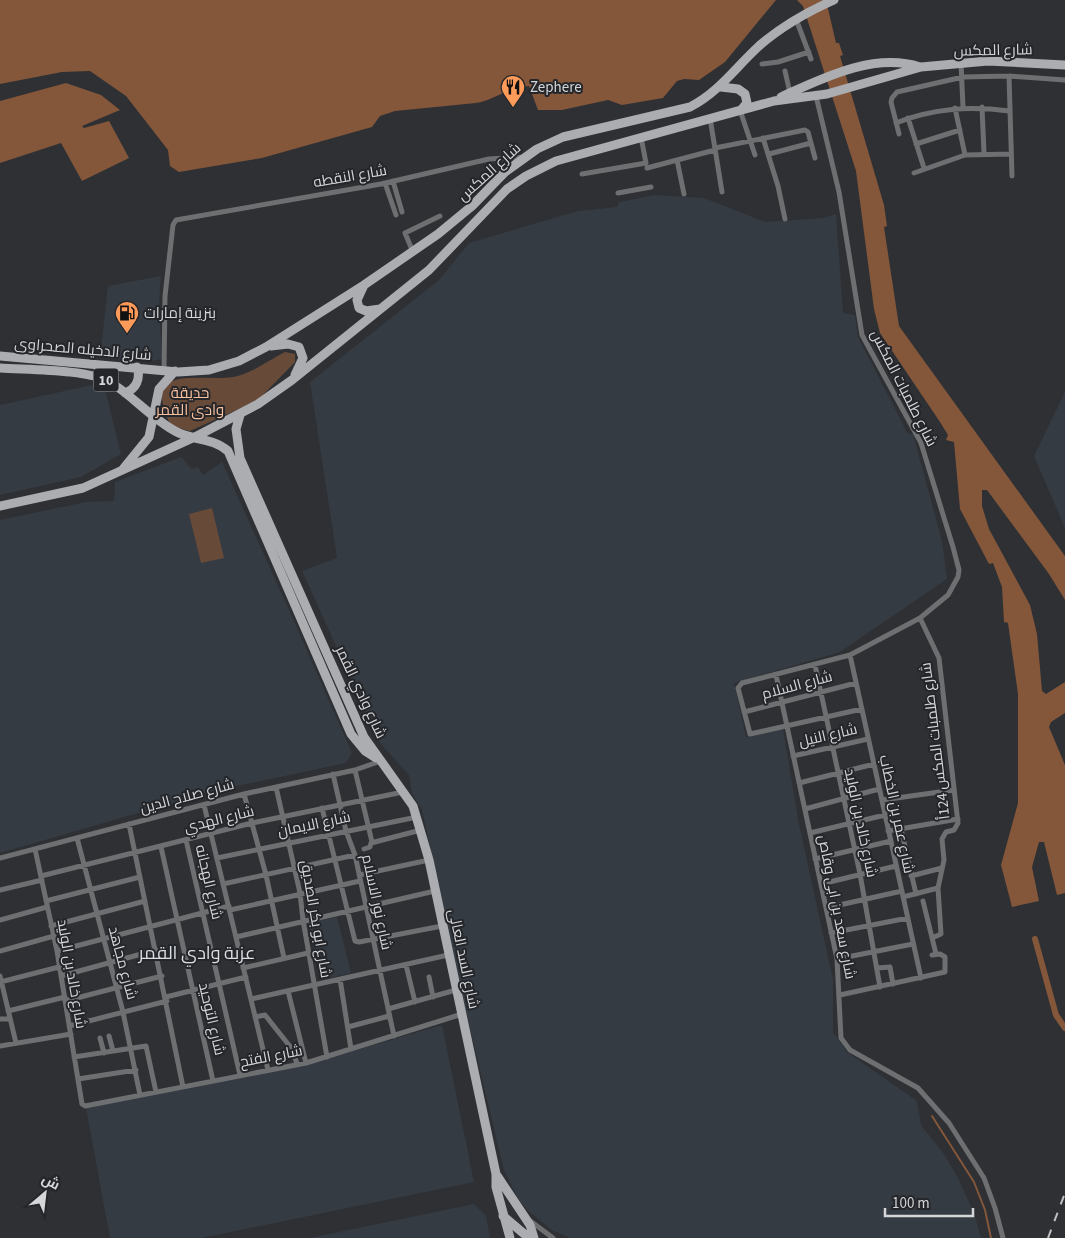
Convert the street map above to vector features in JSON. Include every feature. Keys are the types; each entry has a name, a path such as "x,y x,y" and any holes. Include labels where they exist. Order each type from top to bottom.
{"main road":[{"name":"شارع المكس","path":"164,370 194,372 224,366 266,347 364,285 456,220 505,172 525,157 550,142 563,137 690,107 707,98 721,87 758,47 800,16 832,1"},
{"name":"شارع المكس","path":"774,101 823,78 882,61 895,61 921,67"},
{"name":"شارع المكس","path":"0,506 66,493 121,471 240,415 292,380 429,270 498,197 521,179 556,161 640,136 774,101 827,94 863,82 921,67 1016,61 1065,65"},
{"path":"721,87 738,90 745,94 747,102 741,110"},
{"path":"364,285 357,300 359,308 366,311 384,308"},
{"path":"266,347 288,344 298,347 303,358 292,380"},
{"name":"شارع الدخيله الصحراوى","path":"0,356 164,370"},
{"path":"124,393 134,388 138,382 137,367"},
{"name":"شارع الدخيله الصحراوى","path":"0,368 95,376 108,381 176,432 195,436"},
{"path":"121,471 149,437 155,416 159,389 175,371"},
{"name":"شارع وادي القمر","path":"240,415 237,444 240,458 361,730 381,761"},
{"name":"شارع وادي القمر","path":"195,436 219,444 231,455 352,734 365,751 381,761"},
{"name":"شارع السد العالى","path":"381,761 404,792 417,817 421,830 496,1174 496,1188 510,1238"},
{"path":"496,1174 524,1217 530,1237"},
{"path":"503,1216 530,1237"}],"street":[{"path":"800,16 811,59"},
{"path":"762,64 778,62 809,52"},
{"path":"961,63 963,108"},
{"path":"785,71 790,93"},
{"path":"1009,76 1012,176"},
{"path":"899,134 892,102 894,94 963,77 1009,76 1065,80"},
{"name":"شارع طلمبات المكس","path":"816,96 839,192 862,335 921,443 959,570 952,590 920,618"},
{"path":"896,122 956,108 1009,111"},
{"path":"956,108 965,155"},
{"path":"982,108 984,153"},
{"path":"741,110 755,156"},
{"path":"710,118 722,192"},
{"path":"908,118 924,168"},
{"path":"582,174 677,160 715,149 803,130 808,132 815,158"},
{"path":"916,144 960,130"},
{"path":"640,136 646,165"},
{"path":"763,138 769,154 785,219"},
{"path":"769,154 811,143"},
{"path":"914,173 965,155 984,153 1011,154"},
{"name":"شارع النقطه","path":"164,370 165,296 175,221 385,183 489,159 525,157"},
{"path":"677,160 684,194"},
{"path":"393,181 402,212"},
{"path":"385,183 396,215"},
{"path":"618,194 651,187"},
{"path":"412,252 405,233 440,216"},
{"path":"862,709 752,734 748,732 738,688 742,683 850,655 920,618"},
{"name":"شارع طلمبات المكس 124أ","path":"920,618 939,658 958,819 957,827 946,832 942,838 942,868 938,888 939,917 942,934 932,938"},
{"name":"شارع عمر بن الخطاب","path":"850,655 921,978"},
{"name":"شارع خالد بن الوليد","path":"815,665 860,874 880,987"},
{"name":"شارع سعد بن ابى وقاص","path":"776,675 836,959 840,995 840,1030 845,1044 856,1054 918,1088 949,1123 984,1178 1003,1238"},
{"name":"شارع السلام","path":"744,712 856,683"},
{"name":"شارع النيل","path":"793,756 868,739"},
{"name":"شارع صلاح الدين","path":"0,858 244,794 355,770 381,761"},
{"path":"799,783 874,764"},
{"path":"355,770 372,842 370,847 364,849"},
{"name":"شارع نور الاسلام","path":"333,774 346,830 355,855 394,1036"},
{"name":"شارع ابو بكر الصديق","path":"276,787 300,893 308,953 327,1057"},
{"path":"805,809 879,789"},
{"path":"882,800 954,790"},
{"name":"شارع الهدي","path":"0,890 84,865 252,823 404,792"},
{"path":"244,794 266,875 284,958"},
{"path":"204,805 268,1070"},
{"path":"322,808 355,941 372,940 442,926"},
{"path":"810,833 885,815"},
{"name":"شارع الايمان","path":"217,858 346,830 417,817"},
{"path":"888,831 958,819"},
{"path":"129,824 162,976 183,1087"},
{"path":"901,829 916,894"},
{"path":"372,842 421,830"},
{"name":"شارع مجاهد","path":"77,838 132,1048 140,1095"},
{"name":"شارع الهجانه","path":"186,840 240,1075"},
{"path":"815,859 891,841"},
{"name":"شارع التوحيد","path":"161,847 213,1080"},
{"name":"شارع خالد بن الوليد","path":"35,849 54,936 82,1104"},
{"path":"224,884 355,855"},
{"path":"56,951 177,919 341,885 360,878 429,860"},
{"path":"820,884 896,866"},
{"path":"911,876 942,868"},
{"path":"0,920 91,890 140,877"},
{"path":"826,908 864,899 916,894 938,888"},
{"path":"236,937 435,891"},
{"path":"51,926 145,901"},
{"path":"840,995 944,973 947,969 945,957 934,955 923,901"},
{"path":"927,919 939,917"},
{"path":"831,933 908,918"},
{"path":"0,951 54,936"},
{"path":"836,959 913,944"},
{"path":"61,976 156,950"},
{"path":"244,968 308,953"},
{"path":"251,999 448,955"},
{"path":"406,965 415,1002"},
{"path":"16,1043 0,980 59,967"},
{"path":"877,968 890,967 893,984"},
{"path":"8,1011 116,988 162,976"},
{"path":"429,977 433,997"},
{"path":"69,1026 123,1012 193,990 246,978"},
{"path":"340,980 351,1049"},
{"path":"388,1009 456,990"},
{"path":"288,991 306,1063"},
{"name":"شارع الفتح","path":"82,1104 86,1106 306,1063 462,1014"},
{"path":"255,1017 267,1016 275,1030 292,1048 297,1064"},
{"path":"348,1027 389,1016"},
{"path":"0,1019 10,1019"},
{"path":"0,1046 71,1034"},
{"path":"109,1036 113,1052"},
{"path":"100,1038 104,1053"},
{"path":"292,1048 302,1046"},
{"path":"74,1057 148,1047 156,1092"},
{"path":"78,1079 136,1070"},
{"path":"524,1217 552,1238"},
{"path":"530,1237 552,1238"}],"shaded area":[{"path":"0,0 776,0 725,62 699,80 684,79 677,81 663,98 622,105 608,100 562,110 538,110 529,86 521,87 476,103 395,111 380,116 372,127 262,158 179,172 170,166 168,150 126,96 90,71 62,72 0,84"},
{"path":"797,0 826,0 836,43 839,43 843,55 840,56 884,205 887,226 884,227 899,326 1065,556 1065,600 1049,574 987,490 982,490 982,506 989,529 1030,605 1037,634 1042,691 1046,694 1065,682 1065,713 1051,722 1049,727 1065,765 1065,893 1057,895 1044,842 1039,842 1032,867 1039,901 1012,907 1001,865 1018,803 1018,694 1008,623 1004,622 1002,587 993,563 989,564 960,509 954,442 946,440 948,435 940,422 880,333 874,309 856,171 803,6"},
{"path":"66,83 101,95 120,110 82,126 84,128 109,121 129,158 82,181 61,143 0,163 0,101"},
{"path":"655,195 704,198 765,222 824,218 836,214 843,313 855,315 858,337 908,434 913,434 942,541 947,579 840,652 734,683 746,737 783,729 799,824 833,980 833,1032 847,1052 917,1101 921,1125 944,1154 957,1176 974,1213 981,1238 570,1238 552,1230 527,1210 517,1197 504,1170 461,991 422,810 412,793 409,775 380,743 302,571 337,558 310,382 439,280 469,243 578,211 617,207 619,202"},
{"path":"161,276 159,303 162,359 152,361 100,358 108,286"},
{"path":"92,385 106,393 121,454 81,477 0,495 0,405"},
{"path":"1065,392 1065,528 1034,456"},
{"path":"181,457 192,469 198,467 203,475 222,462 352,753 346,763 218,790 0,853 0,520 86,502 114,501 115,482"},
{"path":"337,917 351,973 320,980 309,923"},
{"path":"442,1025 474,1182 201,1238 110,1238 86,1108 308,1064"},
{"path":"474,1204 486,1216 490,1238 310,1238"}],"green space":[{"name":"حديقة وادى القمر","path":"285,352 295,354 295,362 260,398 190,431 171,426 163,406 163,392 168,384 178,379 233,377 253,370"},
{"path":"212,508 224,558 201,563 189,514"}],"waterway":[{"path":"1035,939 1056,1015 1065,1028"},
{"path":"932,1116 974,1182 985,1210 991,1238"}],"railway":[{"path":"1048,1238 1065,1193"}],"place":[{"name":"Zephere","path":"513,108"},
{"name":"بنزينة إمارات","path":"127,334"}],"district":[{"name":"عزبة وادي القمر","path":"197,953"}]}
